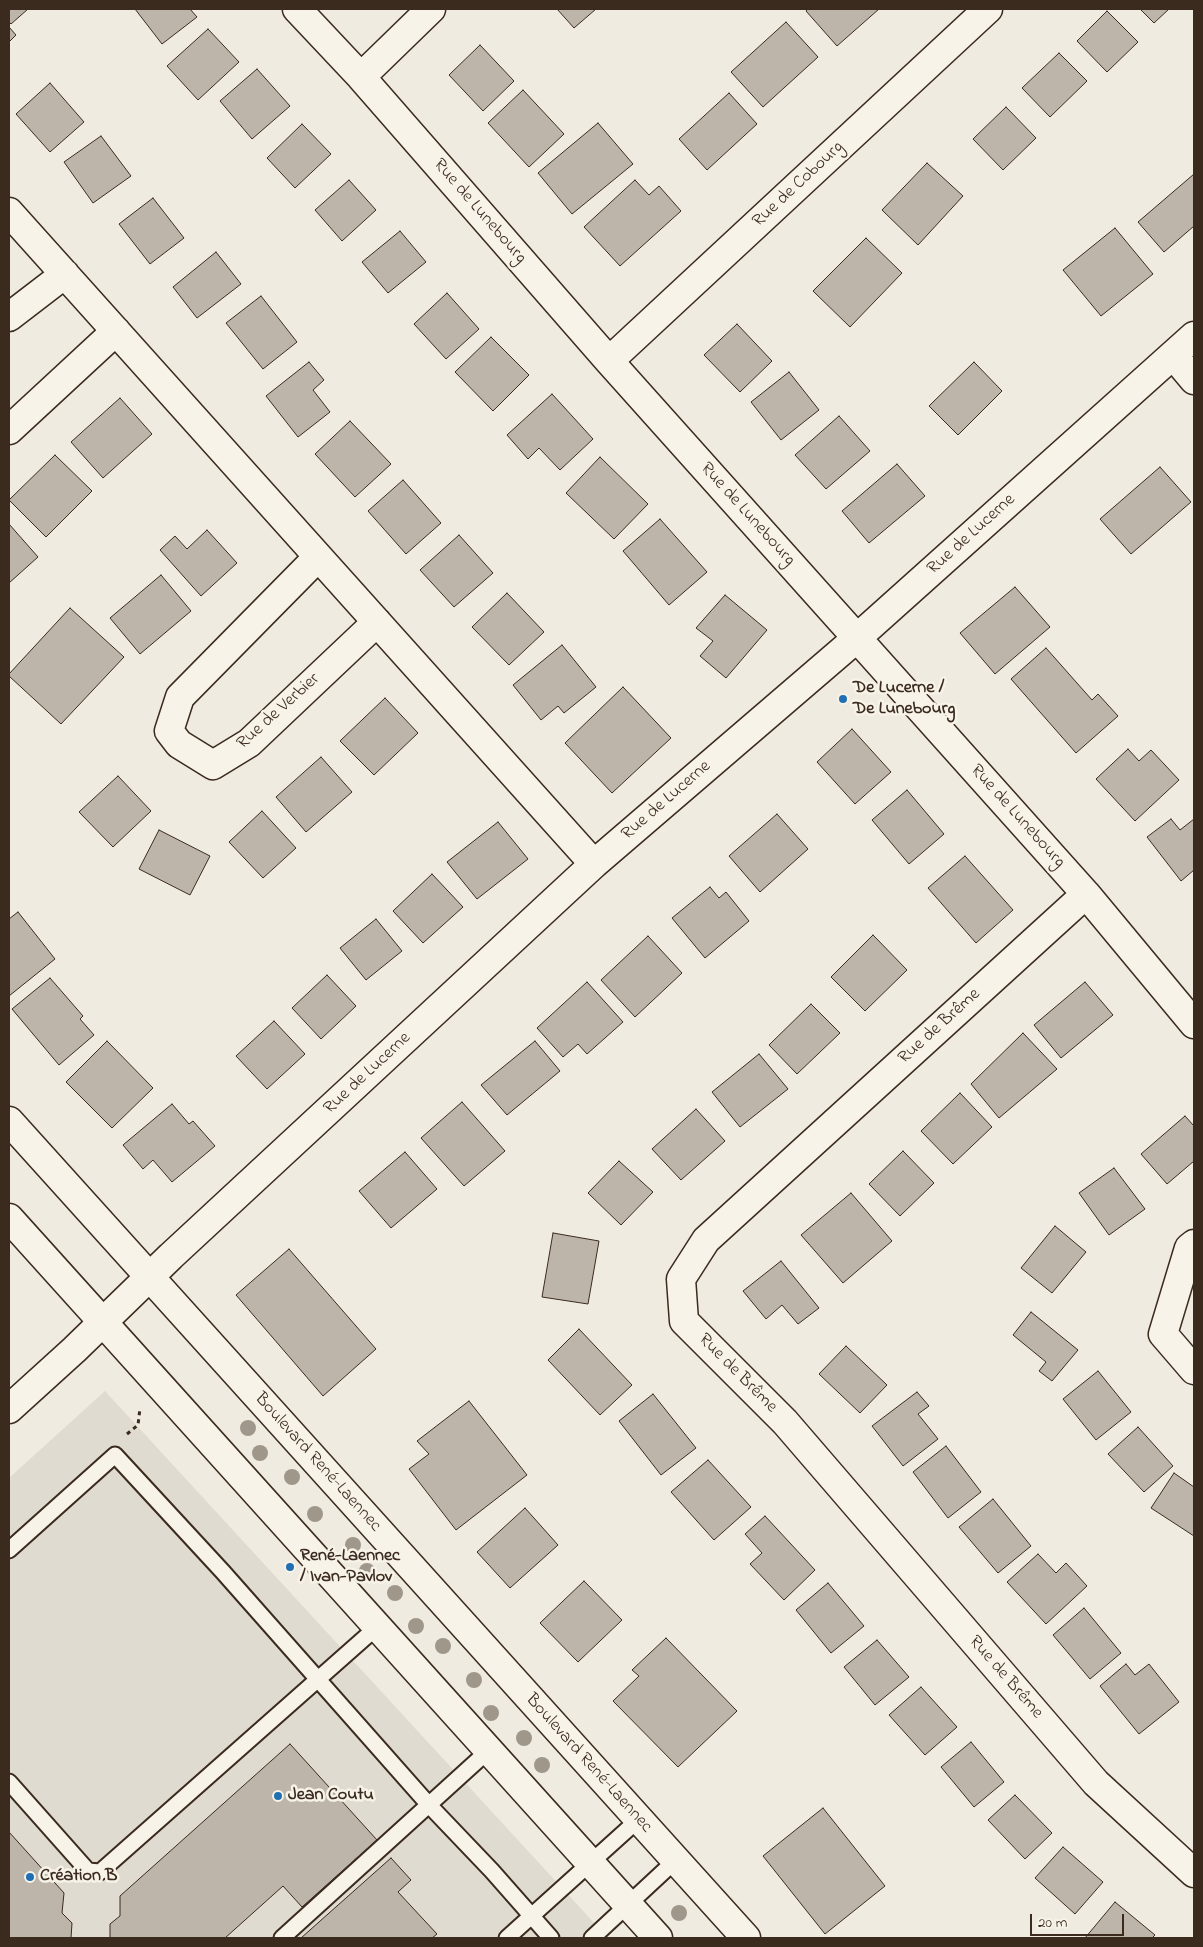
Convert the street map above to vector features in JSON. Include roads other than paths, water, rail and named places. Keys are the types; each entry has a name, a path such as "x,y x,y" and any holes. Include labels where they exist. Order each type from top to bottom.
{"street":[{"name":"Rue de Lunebourg","path":"297,9 362,77 609,361 1086,894 1194,1024"},
{"path":"362,77 431,9"},
{"name":"Rue de Cobourg","path":"609,361 988,9"},
{"path":"9,212 594,864"},
{"path":"9,317 64,274"},
{"path":"9,430 116,332"},
{"name":"Rue de Lucerne","path":"9,1409 594,864 857,638 1194,336"},
{"path":"1172,355 1194,380"},
{"name":"Rue de Verbier","path":"318,557 180,697 169,731 179,744 214,765 249,744 376,622"},
{"name":"Rue de Brême","path":"1086,894 706,1240 681,1279 684,1321 785,1422 1096,1784 1194,1873"},
{"name":"Boulevard René-Laennec","path":"9,1121 746,1938"},
{"path":"9,1218 658,1938"},
{"path":"1194,1244 1189,1248 1163,1334 1194,1370"}],"lane":[{"path":"9,1550 115,1455 223,1572 429,1805 551,1938"},
{"path":"9,1782 88,1871 100,1872 378,1627"},
{"path":"282,1938 488,1751"},
{"path":"507,1938 638,1819"},
{"path":"592,1938 676,1860"}],"place":[{"name":"De Lucerne / De Lunebourg","path":"843,699"},
{"name":"René-Laennec / Ivan-Pavlov","path":"290,1567"},
{"name":"Jean Coutu","path":"278,1796"},
{"name":"Création B","path":"30,1877"}]}
